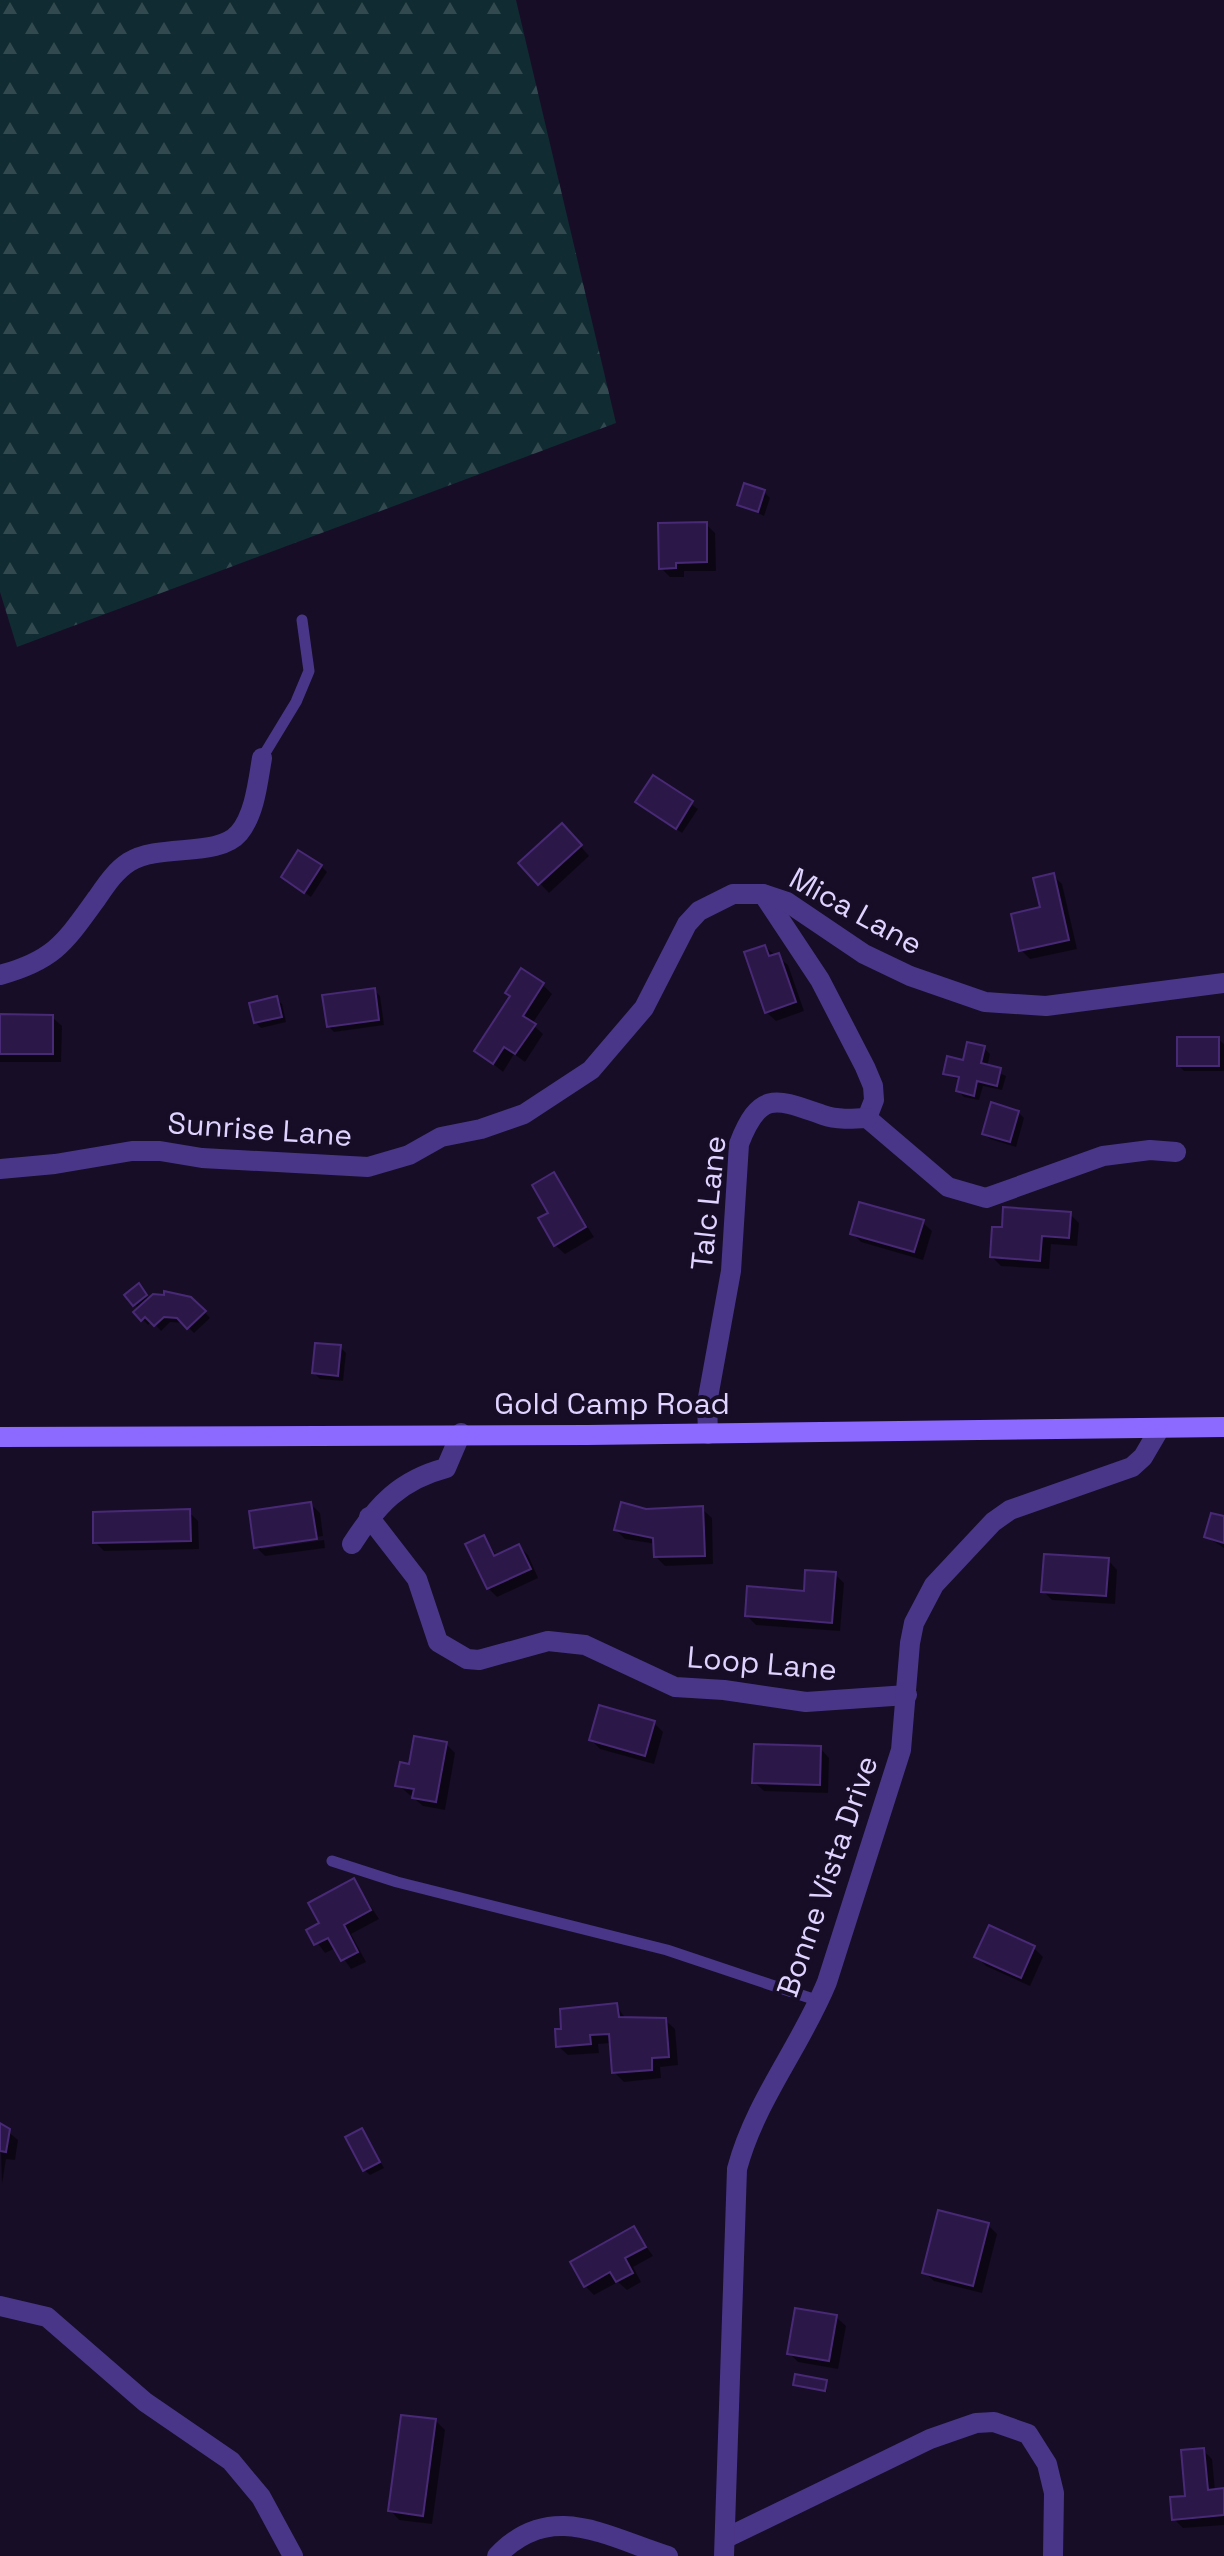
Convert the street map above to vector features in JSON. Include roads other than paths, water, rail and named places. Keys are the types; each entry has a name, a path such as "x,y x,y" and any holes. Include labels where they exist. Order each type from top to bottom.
{"street":[{"path":"0,975 19,970 59,950 115,873 130,861 151,853 225,844 239,834 257,788 262,758"},
{"name":"Mica Lane","path":"591,1070 644,1008 681,935 699,911 733,894 763,894 787,902 839,939 910,976 985,1002 1046,1006 1224,983"},
{"path":"763,894 820,980 865,1067 873,1086 874,1100 867,1118 948,1187 977,1197 1006,1193 1103,1156 1150,1150 1176,1152"},
{"name":"Sunrise Lane","path":"0,1169 55,1164 132,1151 368,1167 409,1155 441,1137 481,1129 524,1114 591,1070"},
{"name":"Talc Lane","path":"708,1434 707,1403 734,1243 739,1144 746,1126 758,1110 774,1101 788,1101 824,1116 867,1118"},
{"name":"Gold Camp Road","path":"0,1437 708,1434 1224,1427"},
{"name":"Bonne Vista Drive","path":"725,2547 737,2169 753,2120 819,2001 901,1750 914,1623 934,1585 1010,1510 1132,1467 1143,1457 1160,1428"},
{"path":"352,1544 369,1517 405,1483 446,1468 461,1433"},
{"name":"Loop Lane","path":"369,1517 417,1579 438,1642 467,1659 479,1660 548,1641 564,1642 585,1645 675,1687 828,1703 907,1695"},
{"path":"0,2306 31,2310 55,2322 145,2402 231,2461 261,2497 293,2556"},
{"path":"725,2547 930,2439 976,2423 994,2422 1028,2434 1047,2464 1054,2493 1053,2556"},
{"path":"497,2556 514,2538 530,2529 561,2524 668,2556"}],"lane":[{"path":"262,758 296,702 309,671 310,654 302,620"},
{"path":"332,1861 410,1886 667,1950 819,2001"}]}
